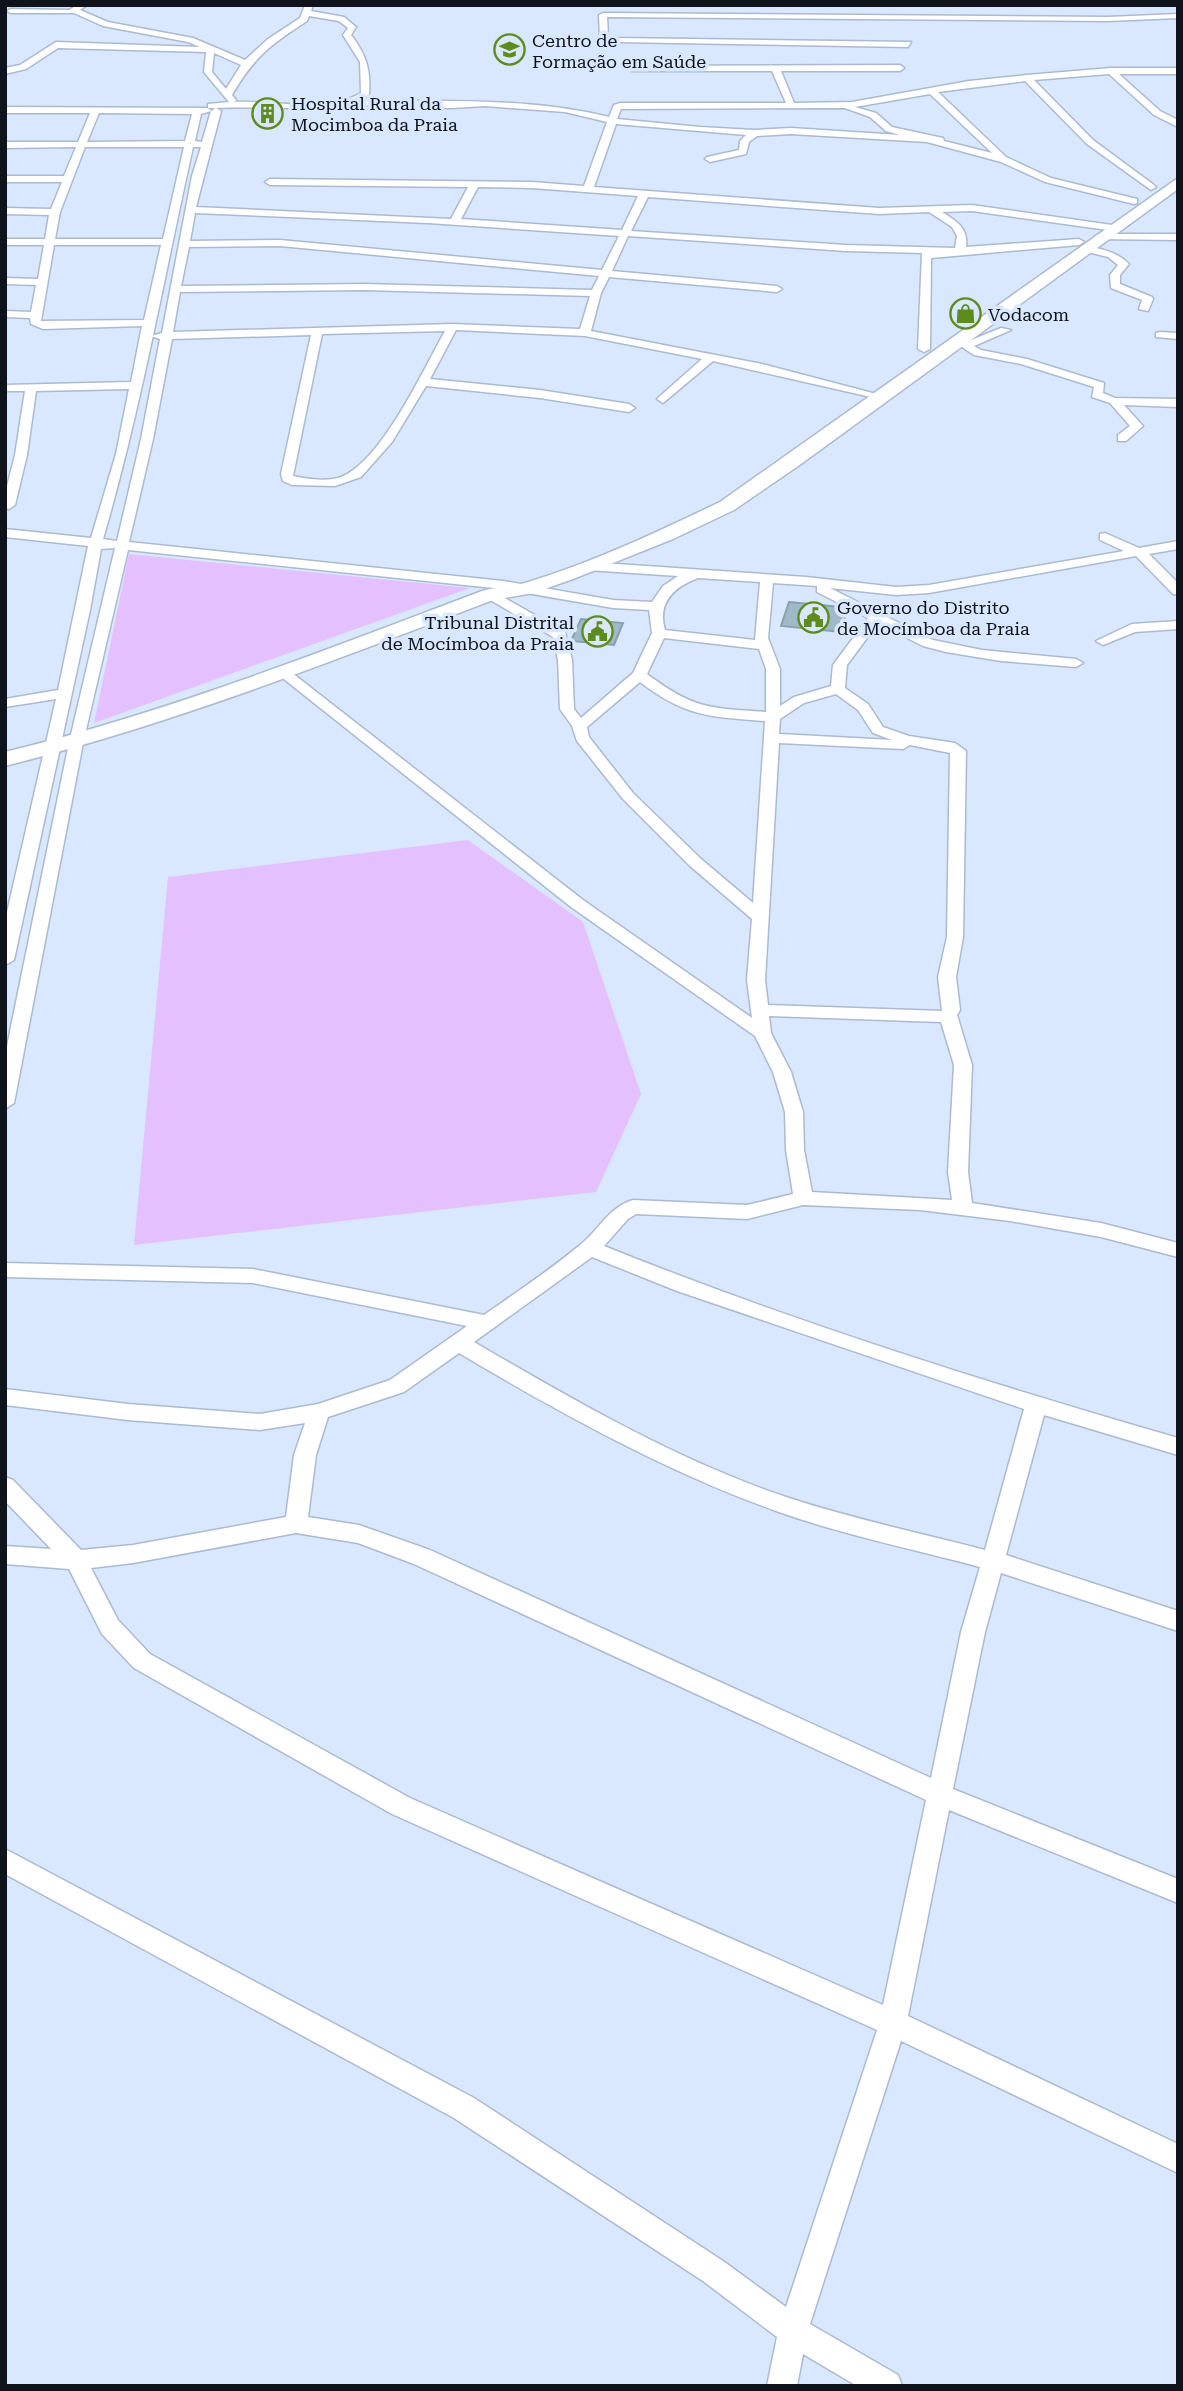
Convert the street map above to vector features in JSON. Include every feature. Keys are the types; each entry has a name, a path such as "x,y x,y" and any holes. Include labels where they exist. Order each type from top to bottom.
{"street":[{"path":"7,10 79,8 106,24 190,40 246,64"},
{"path":"226,95 246,64 271,41 304,19 308,9 341,19 352,27 347,35 362,53 367,72 365,94 352,102"},
{"path":"908,44 765,28 603,15 604,37 616,40 765,28 1178,16"},
{"path":"5,71 23,68 57,45 210,50"},
{"path":"210,50 208,72 232,100 213,109"},
{"path":"635,69 775,66 900,68"},
{"path":"775,66 791,105"},
{"path":"1111,71 1157,113 1178,124"},
{"path":"588,189 617,107 627,105 838,105 875,102 1027,78 1111,71 1178,71"},
{"path":"1027,78 1090,142 1152,187"},
{"path":"932,91 1003,159"},
{"path":"5,110 197,111 264,103 317,107 352,102 523,105 565,108 612,121 754,133 790,131 940,140"},
{"path":"838,105 873,115 889,129 940,140 1003,159 1048,180 1133,201"},
{"path":"5,1103 76,743 147,439 174,289 213,109"},
{"path":"95,111 55,212 34,322 43,326 147,330 167,336 452,327 585,333 762,367 880,398"},
{"path":"5,960 16,884 64,694 96,543 125,439 197,111"},
{"path":"710,159 743,152 745,141 754,133"},
{"path":"5,145 206,144"},
{"path":"526,589 666,535 727,506 880,398 1096,236 1133,201 1178,169"},
{"path":"5,179 68,179"},
{"path":"270,182 588,189 879,211 1001,210 1096,236 1112,255 1124,264 1115,275 1115,286 1148,299 1144,309"},
{"path":"5,759 76,743 282,671 496,590 706,502 925,349 1178,182"},
{"path":"454,222 474,185"},
{"path":"585,333 596,293 644,194"},
{"path":"931,209 956,225 962,236 960,251"},
{"path":"191,210 454,222 846,248 960,251"},
{"path":"5,211 55,212"},
{"path":"925,349 923,326 926,256 1096,236 1178,237"},
{"path":"5,242 169,242"},
{"path":"185,244 280,243 778,289"},
{"path":"5,281 42,282"},
{"path":"174,289 364,287 596,293"},
{"path":"5,314 36,315"},
{"path":"317,331 286,474 286,478 292,481 342,482 363,470 386,444 452,327"},
{"path":"1005,330 965,345 978,353 1023,361 1100,385 1096,395 1114,401 1178,403"},
{"path":"1160,335 1178,336"},
{"path":"663,399 712,356"},
{"path":"421,382 540,394 629,408"},
{"path":"5,388 136,385"},
{"path":"9,505 21,455 31,388"},
{"path":"1114,401 1137,426 1122,438"},
{"path":"125,439 147,439"},
{"path":"5,533 496,590 526,589 614,604 655,606"},
{"path":"1105,537 1140,553 1178,591"},
{"path":"587,566 806,581 883,590 929,589 1178,545"},
{"path":"579,726 620,694 639,675 659,633 655,621 655,606 662,593 678,580 699,573"},
{"path":"767,578 761,638 771,656 773,669 773,717 758,916 756,980 762,1033 782,1072 794,1112 795,1150 803,1199"},
{"path":"806,581 943,648 1014,659 1076,663"},
{"path":"496,590 560,635 567,709 579,726 582,738 628,796 695,862 758,916"},
{"path":"838,689 840,664 876,616"},
{"path":"1103,641 1132,628 1178,625"},
{"path":"659,633 763,645"},
{"path":"282,671 568,895 696,991 762,1033"},
{"path":"639,675 670,698 692,708 773,717 799,700 838,689"},
{"path":"838,689 863,707 878,730 906,740 950,746 958,751 955,937 947,977 951,1010 948,1015 963,1065 958,1172 962,1208"},
{"path":"5,703 64,694"},
{"path":"772,738 950,746"},
{"path":"16,884 51,874"},
{"path":"760,1010 948,1015"},
{"path":"5,1397 260,1422 319,1412 397,1386 590,1248 621,1214 633,1207 747,1212 803,1199 920,1203 1101,1230 1178,1250"},
{"path":"590,1248 684,1286 1036,1405 1178,1447"},
{"path":"5,1270 253,1276 488,1323"},
{"path":"459,1343 557,1402 749,1492 787,1506 993,1561 1178,1621"},
{"path":"782,2386 793,2331 893,2022 942,1795 973,1632 1036,1405"},
{"path":"296,1524 305,1455 319,1412"},
{"path":"5,1486 76,1560 110,1627 142,1661 401,1806 893,2022 1178,2159"},
{"path":"5,1555 76,1560 165,1550 296,1524 359,1534 422,1557 942,1795 1178,1891"},
{"path":"5,1861 464,2108 713,2271 793,2331 887,2386"}],"shaded area":[{"path":"129,554 470,588 94,723"},
{"path":"468,840 583,922 641,1094 596,1192 134,1245 168,877"}],"building":[{"name":"Governo do Distrito de Mocímboa da Praia","path":"789,602 841,607 847,610 841,632 781,626"},
{"name":"Tribunal Distrital de Mocímboa da Praia","path":"581,619 623,623 614,645 571,641"}],"place":[{"name":"Centro de Formação em Saúde","path":"509,50"},
{"name":"Hospital Rural da Mocimboa da Praia","path":"268,113"},
{"name":"Vodacom","path":"965,314"},
{"name":"Governo do Distrito de Mocímboa da Praia","path":"814,617"},
{"name":"Tribunal Distrital de Mocímboa da Praia","path":"597,632"}]}
